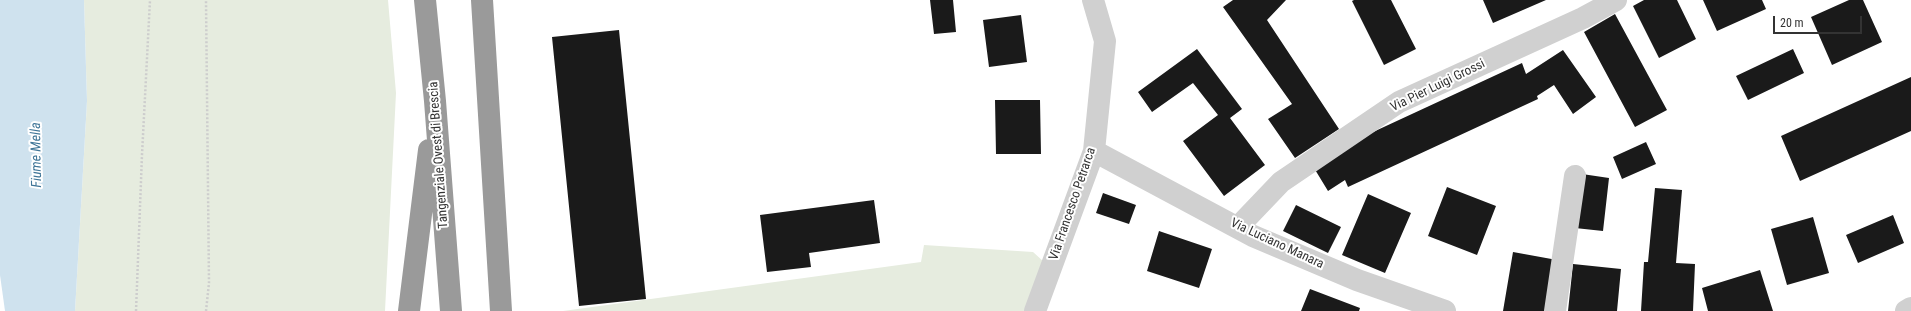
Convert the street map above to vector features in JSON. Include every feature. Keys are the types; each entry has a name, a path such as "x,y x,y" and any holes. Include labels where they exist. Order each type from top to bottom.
{"highway":[{"name":"Tangenziale Ovest di Brescia","path":"425,0 435,101 451,311"},
{"path":"482,0 501,311"},
{"path":"409,311 435,101"}],"street":[{"name":"Via Francesco Petrarca","path":"1035,311 1094,151 1105,41 1093,0"},
{"name":"Via Pier Luigi Grossi","path":"1238,227 1281,182 1400,102 1582,18 1616,0"},
{"name":"Via Luciano Manara","path":"1094,151 1253,236 1357,280 1445,311"},
{"path":"1555,311 1575,176"},
{"path":"1906,311 1911,308"}],"path":[{"path":"136,311 150,0"},
{"path":"206,0 209,283 206,311"}],"shaded area":[{"path":"84,0 388,0 396,93 385,311 75,311 87,101"},
{"path":"924,245 1033,252 1043,261 1025,311 563,311 921,262"}],"water":[{"name":"Fiume Mella","path":"0,0 84,0 87,101 75,311 5,311 0,275"}],"building":[{"path":"930,0 953,0 956,32 934,34"},
{"path":"1233,0 1286,0 1267,20 1339,129 1295,158 1268,119 1292,104 1223,7"},
{"path":"1391,0 1416,49 1384,65 1352,1"},
{"path":"1483,0 1546,0 1493,23"},
{"path":"1644,0 1677,0 1696,39 1659,58 1633,6"},
{"path":"1703,0 1762,0 1766,9 1717,31"},
{"path":"1849,0 1863,0 1882,42 1832,65 1811,17"},
{"path":"1615,14 1667,110 1635,127 1584,32"},
{"path":"1021,15 1027,62 989,67 983,20"},
{"path":"619,30 646,299 579,306 552,37"},
{"path":"1197,49 1242,109 1230,118 1265,165 1224,196 1183,141 1218,115 1193,83 1152,112 1138,92"},
{"path":"1793,49 1804,73 1748,100 1736,76"},
{"path":"1563,50 1596,97 1573,114 1554,85 1537,96 1538,99 1348,187 1345,180 1328,191 1314,168 1332,151 1522,63 1526,74"},
{"path":"1911,77 1911,131 1800,181 1781,136"},
{"path":"995,100 1040,100 1041,154 996,154"},
{"path":"1646,142 1656,164 1622,179 1613,157"},
{"path":"1582,174 1609,178 1603,231 1575,228"},
{"path":"1447,187 1496,206 1477,255 1428,236"},
{"path":"1655,188 1682,190 1676,263 1695,264 1693,311 1641,311 1644,262 1648,262"},
{"path":"1103,193 1136,205 1129,224 1096,213"},
{"path":"1368,194 1411,213 1385,273 1342,255"},
{"path":"874,200 880,243 809,253 811,267 767,272 760,215"},
{"path":"1296,205 1341,227 1328,253 1283,231"},
{"path":"1893,215 1904,243 1858,263 1846,235"},
{"path":"1813,217 1829,273 1787,285 1771,229"},
{"path":"1159,231 1212,249 1199,288 1147,271"},
{"path":"1513,252 1557,260 1548,311 1503,311"},
{"path":"1573,264 1621,269 1617,311 1568,311"},
{"path":"1760,270 1773,311 1708,311 1702,288"},
{"path":"1310,289 1360,308 1359,311 1301,311"}]}
